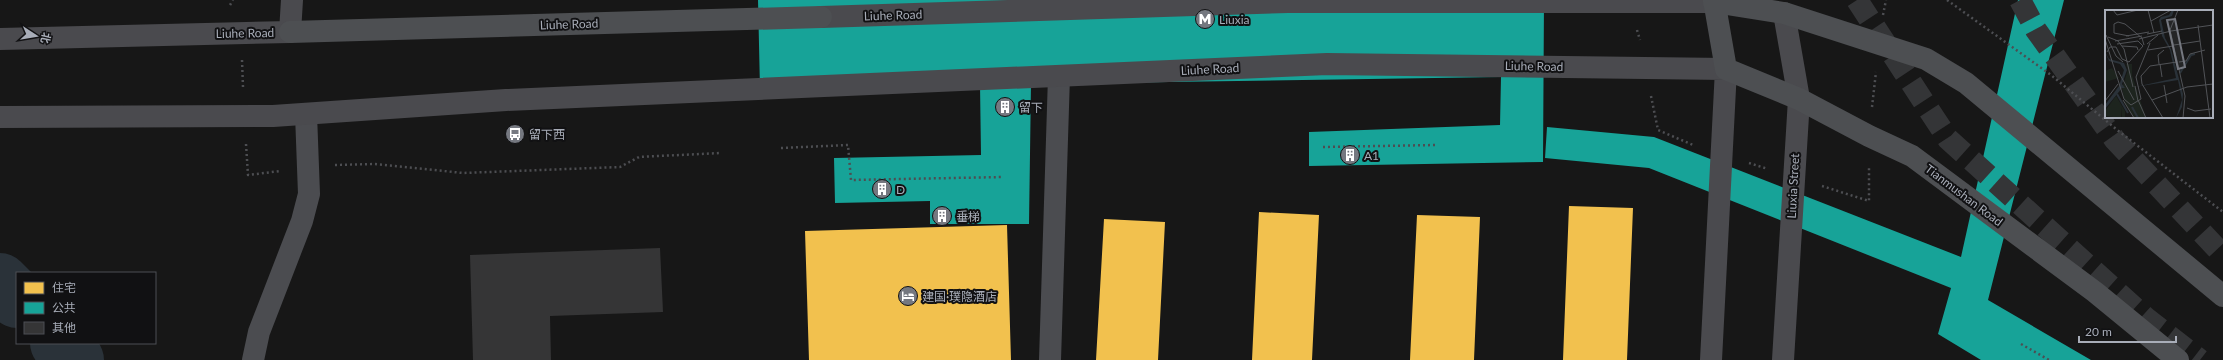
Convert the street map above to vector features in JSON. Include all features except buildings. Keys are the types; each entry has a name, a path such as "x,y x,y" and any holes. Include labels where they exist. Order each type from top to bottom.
{"main road":[{"path":"290,32 292,0"},
{"path":"1711,360 1726,69 1714,1"},
{"name":"Liuhe Road","path":"0,39 821,17 1064,5 1288,2 1714,1 1785,6"},
{"path":"1785,6 1926,59 1966,83 2223,296"},
{"name":"Liuxia Street","path":"1783,360 1799,99 1785,6"},
{"name":"Liuhe Road","path":"0,117 273,116 506,100 1327,64 1726,69"},
{"name":"Tianmushan Road","path":"1726,69 1799,99 1869,136 1912,156 2095,292 2178,360"}],"street":[{"path":"1050,360 1059,76"},
{"path":"253,360 259,332 302,221 310,194 306,114"}],"path":[{"path":"1947,0 2051,75 2223,212"},
{"path":"781,148 848,144 851,180 1003,177"},
{"path":"1323,147 1434,145"},
{"path":"330,166 375,164 463,173 620,167 639,157 720,153"},
{"path":"2021,344 2049,360"}],"waterway":[{"path":"0,282 16,298"},
{"path":"60,344 75,360"}],"tunnel":[{"path":"1857,0 1948,139 2146,318 2200,360"},
{"path":"2020,0 2036,30 2115,140 2223,255"}],"place":[{"name":"Liuxia","path":"1205,19"},
{"name":"留下","path":"1005,107"},
{"name":"留下西","path":"515,134"},
{"name":"A1","path":"1350,155"},
{"name":"D","path":"882,189"},
{"name":"垂梯","path":"942,216"},
{"name":"建国·璞隐酒店","path":"908,296"}]}
